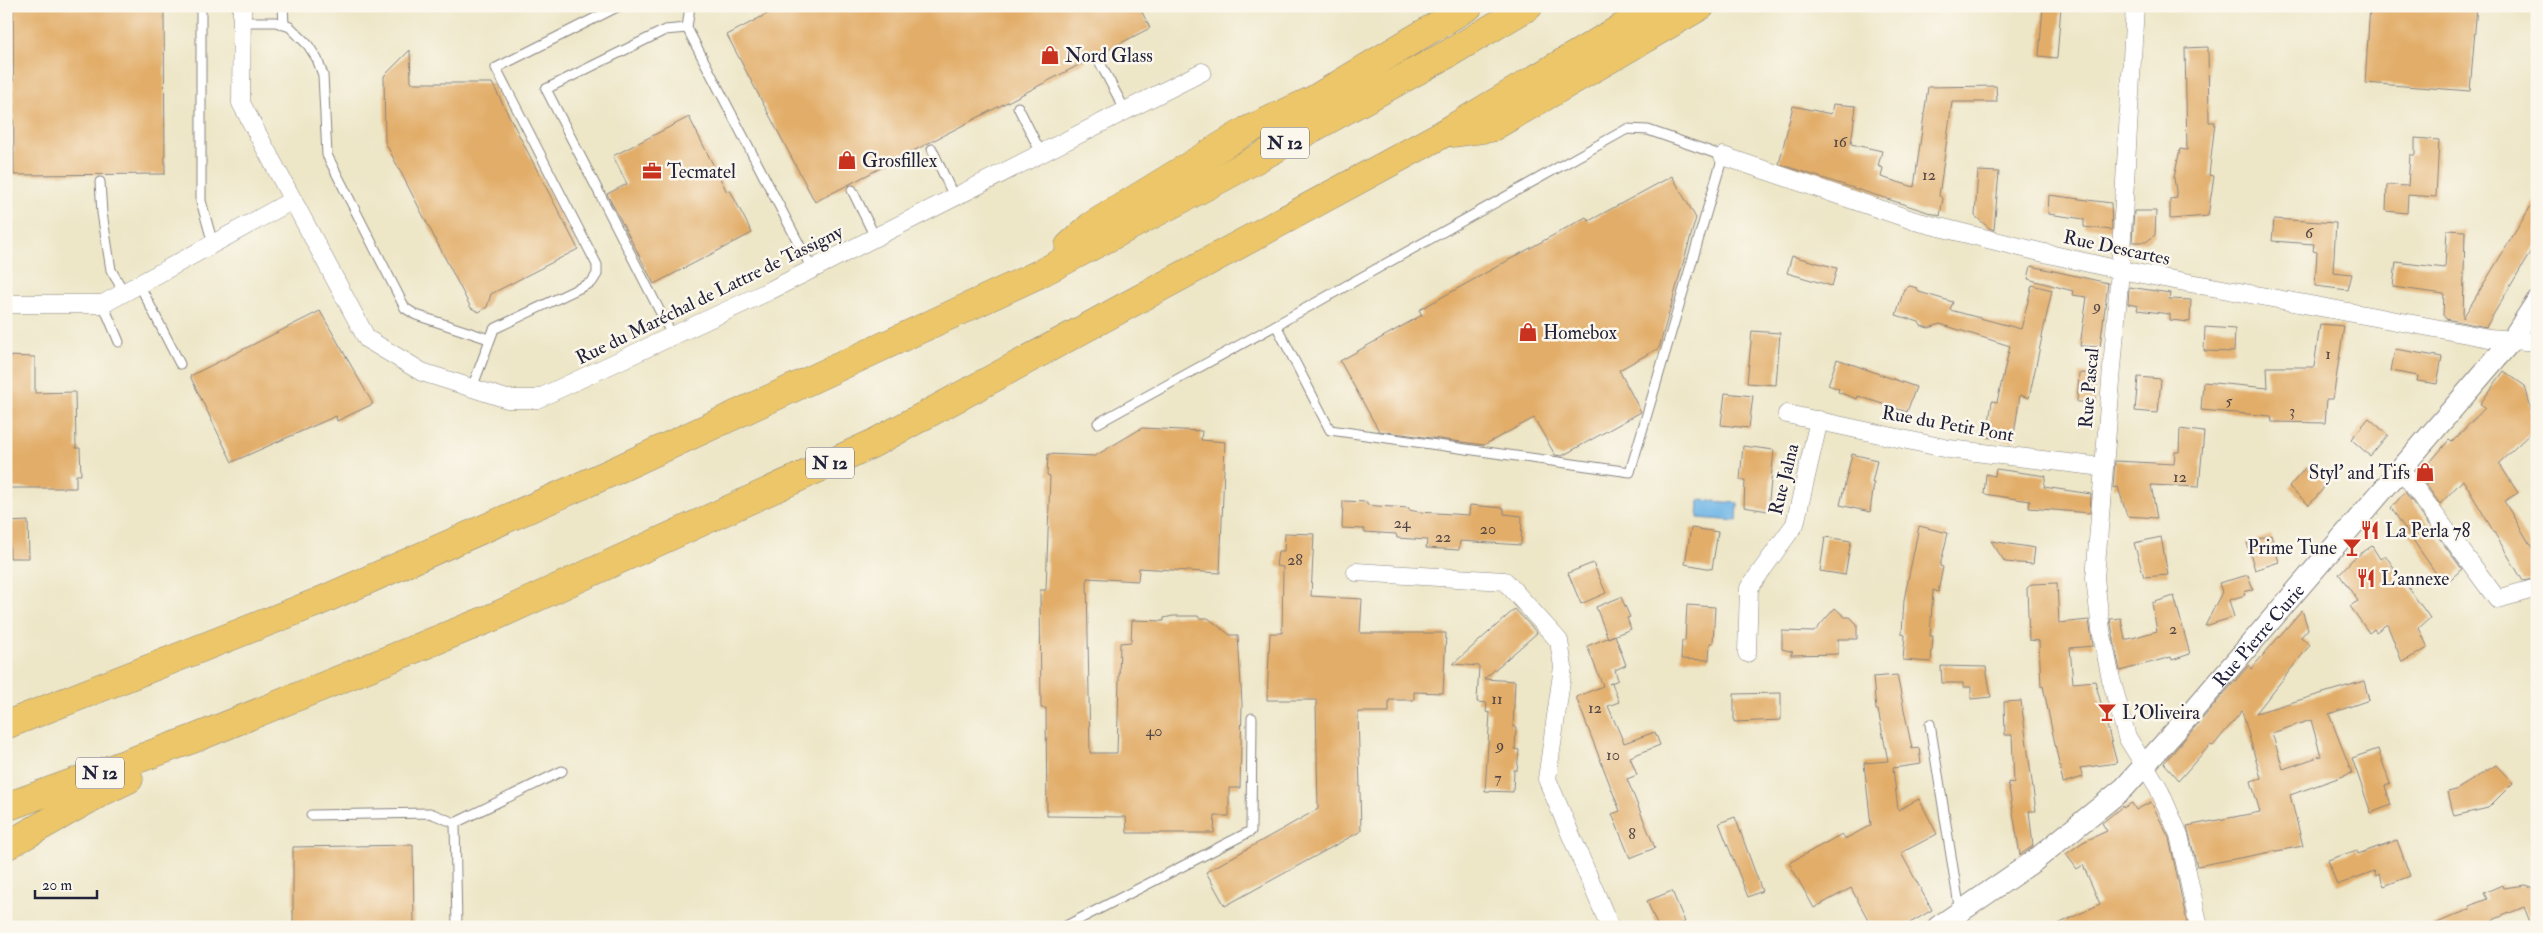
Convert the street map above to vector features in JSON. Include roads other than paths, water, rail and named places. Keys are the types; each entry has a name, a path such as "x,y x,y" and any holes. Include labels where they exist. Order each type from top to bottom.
{"highway":[{"path":"1039,274 1091,226 1246,131 1313,100 1470,6"},
{"name":"N 12","path":"6,726 318,602 610,474 1039,274 1240,168 1446,55 1529,6"},
{"name":"N 12","path":"6,807 193,739 496,616 872,444 1440,135 1658,6"},
{"path":"1440,135 1491,128 1701,6"},
{"path":"6,846 100,793 170,759 193,739"}],"street":[{"name":"Rue Pascal","path":"2134,6 2120,270 2095,578 2101,630 2110,679 2127,737 2146,765 2180,835 2199,927"},
{"name":"Rue du Maréchal de Lattre de Tassigny","path":"242,14 240,103 367,339 422,372 507,399 537,399 812,269 1202,72"},
{"name":"Rue Descartes","path":"1722,156 1915,221 2120,270 2511,341 2537,342"},
{"path":"6,304 103,304 293,200"},
{"name":"Rue Pierre Curie","path":"1938,927 2034,861 2124,788 2146,765 2511,341 2537,301"},
{"name":"Rue du Petit Pont","path":"1787,414 1949,449 2103,466"},
{"name":"Rue Jalna","path":"1747,653 1749,588 1796,524 1819,420"},
{"path":"2401,469 2497,599 2537,588"},
{"path":"1356,572 1506,581 1559,641 1563,667 1547,779 1610,927"}],"lane":[{"path":"201,6 201,201 213,244"},
{"path":"283,6 284,24"},
{"path":"472,388 494,329 592,282 598,274 597,264 496,68 619,6"},
{"path":"690,6 687,28 812,269"},
{"path":"242,14 290,27 308,45 317,58 323,75 327,155 405,308 416,316 489,339"},
{"path":"672,335 546,89 665,30 687,28"},
{"path":"1100,63 1125,110"},
{"path":"1018,107 1041,153"},
{"path":"1098,423 1627,129 1648,130 1722,156 1630,472 1330,430 1276,325"},
{"path":"932,149 954,197"},
{"path":"100,182 102,213 111,270 132,288 180,364"},
{"path":"852,190 875,237"},
{"path":"103,304 119,342"},
{"path":"1064,927 1251,831 1252,718"},
{"path":"1930,724 1960,912"},
{"path":"311,815 430,813 455,823 562,771"},
{"path":"455,823 457,927"}],"water":[{"path":"1699,500 1738,503 1737,521 1698,518"}],"place":[{"name":"Nord Glass","path":"1050,55"},
{"name":"Grosfillex","path":"847,160"},
{"name":"Tecmatel","path":"652,171"},
{"name":"Homebox","path":"1528,332"},
{"name":"Styl' and Tifs","path":"2425,472"},
{"name":"La Perla 78","path":"2370,530"},
{"name":"Prime Tune","path":"2352,547"},
{"name":"L'annexe","path":"2366,578"},
{"name":"L'Oliveira","path":"2107,712"}]}
